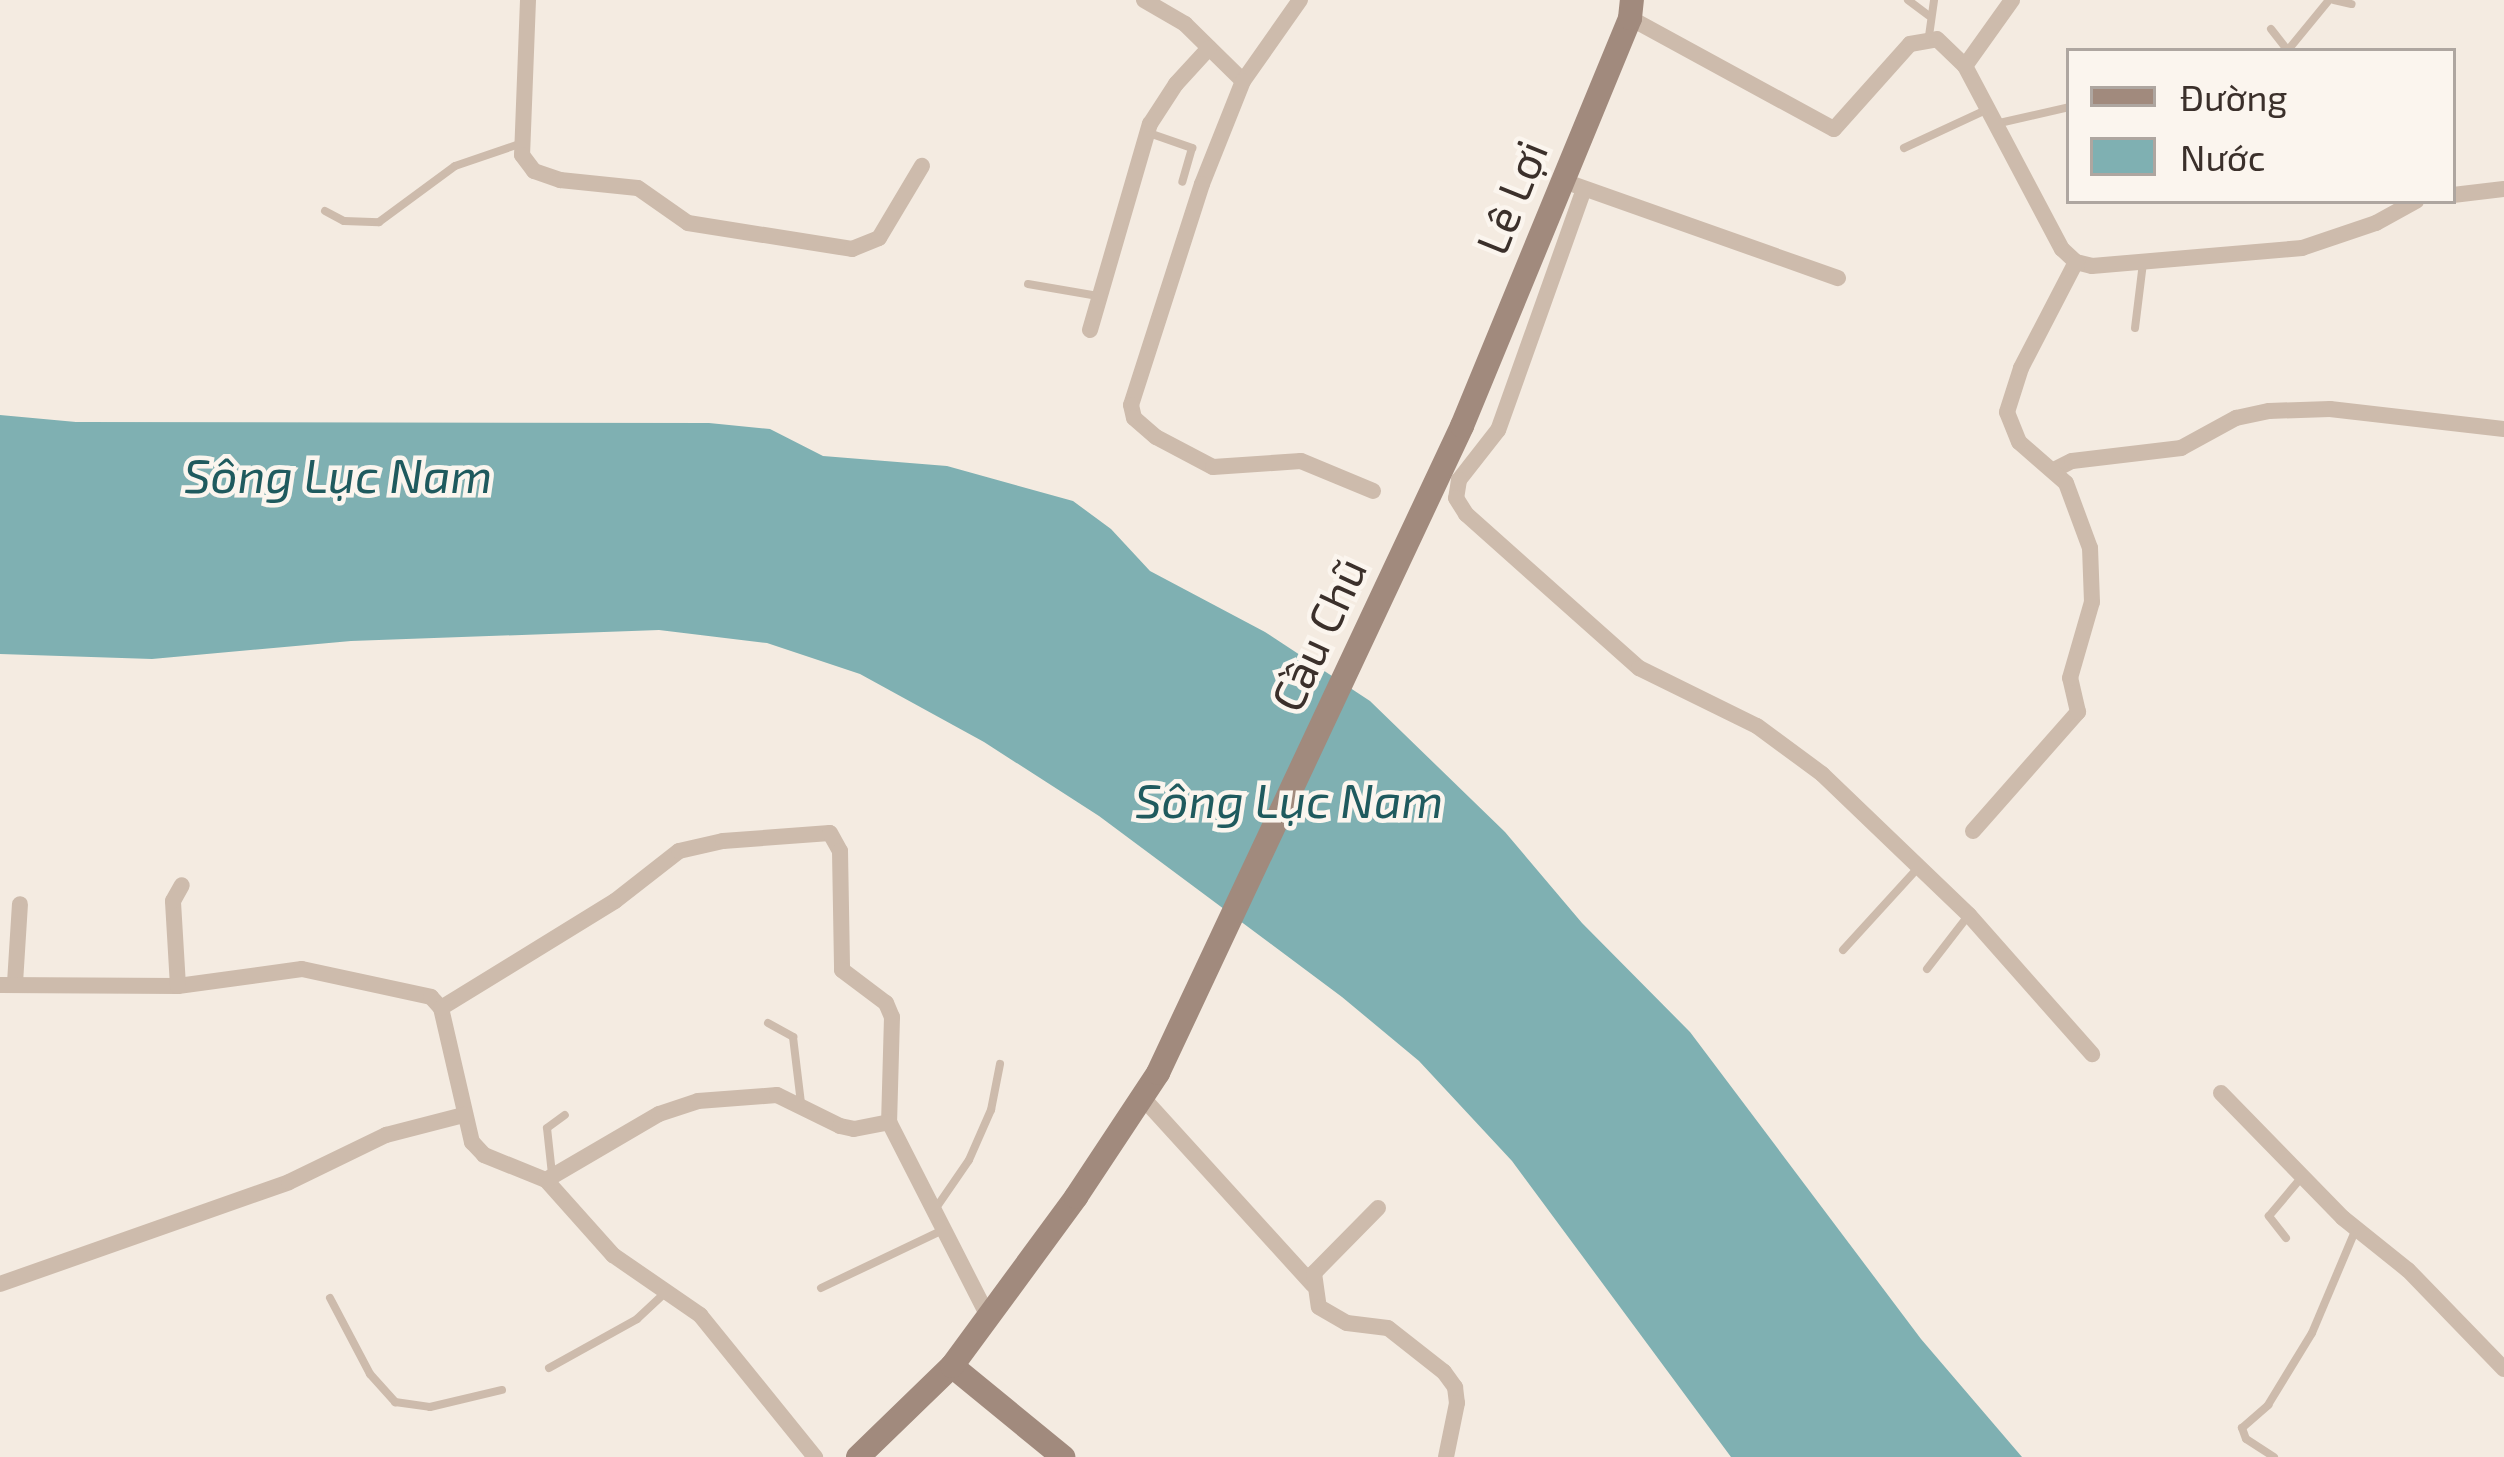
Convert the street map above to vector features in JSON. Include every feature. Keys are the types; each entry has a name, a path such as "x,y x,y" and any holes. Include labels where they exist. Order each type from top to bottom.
{"street":[{"path":"528,0 522,155 534,171 560,180 638,188 679,220 853,248 879,238 922,166"},
{"path":"1144,0 1185,24 1244,81"},
{"path":"1300,0 1244,81 1202,184 1131,405 1134,418 1156,436 1214,467 1301,461 1373,491"},
{"path":"1965,66 2012,0"},
{"path":"1631,9 1834,129 1910,44 1929,36 1949,46 1965,66 2062,249 2076,262 2144,262 2302,248 2376,223 2411,204"},
{"name":"Lê Lợi","path":"1462,426 1574,185 1631,9"},
{"path":"1090,330 1147,133 1176,84 1209,48"},
{"path":"1838,278 1574,185 1498,430 1466,469 1456,499 1532,577 1639,668 1757,726 1822,774 1969,915 2092,1054"},
{"path":"2456,194 2504,189"},
{"path":"1973,831 2078,712 2070,678 2092,602 2094,570 2066,484 2018,442 2007,412 2021,368 2076,262"},
{"path":"2054,470 2072,460 2181,448 2236,418 2269,411 2330,409 2504,429"},
{"name":"Cầu Chũ","path":"858,1457 952,1366 1158,1073 1462,426"},
{"path":"441,1008 615,901 679,850 723,841 830,833 840,851 842,970 886,1004 892,1017 889,1121 988,1316"},
{"path":"178,986 173,901 182,885"},
{"path":"20,904 7,984 178,986 302,969 416,991 441,1008 472,1142 484,1154 549,1178 613,1256 700,1315 815,1457"},
{"path":"2221,1094 2356,1229 2456,1315 2486,1356 2504,1369"},
{"path":"549,1178 678,1107 777,1095 854,1129 889,1121"},
{"path":"1142,1097 1312,1285"},
{"path":"0,1284 289,1182 386,1136 464,1115"},
{"path":"1378,1208 1314,1273 1318,1307 1328,1316 1388,1328 1455,1387 1446,1457"},
{"path":"952,1366 1063,1457"}],"lane":[{"path":"1908,0 1929,16"},
{"path":"1929,36 1934,0"},
{"path":"2290,48 2331,0 2352,4"},
{"path":"2271,28 2286,48"},
{"path":"1904,148 1991,117 2066,107"},
{"path":"1147,133 1192,148 1182,182"},
{"path":"325,211 344,220 379,222 455,166 524,143"},
{"path":"2135,328 2144,262"},
{"path":"1028,284 1100,296"},
{"path":"1843,950 1917,868"},
{"path":"1927,969 1969,915"},
{"path":"768,1023 794,1037 801,1105"},
{"path":"935,1209 983,1126 1000,1064"},
{"path":"549,1178 548,1128 565,1115"},
{"path":"2286,1238 2269,1216 2302,1177"},
{"path":"820,1288 946,1229"},
{"path":"2274,1457 2246,1439 2242,1428 2268,1405 2312,1333 2356,1229"},
{"path":"549,1368 637,1319 668,1290"},
{"path":"330,1298 370,1374 395,1402 407,1407 453,1405 502,1390"}],"water":[{"name":"Sông Lục Nam","path":"0,415 76,422 709,423 770,429 823,456 947,466 1073,501 1111,529 1150,571 1265,632 1370,701 1505,832 1582,923 1690,1032 1921,1339 2022,1457 1731,1457 1512,1161 1419,1061 1342,997 1099,816 984,742 860,674 767,643 659,630 351,641 152,659 0,654"}]}
